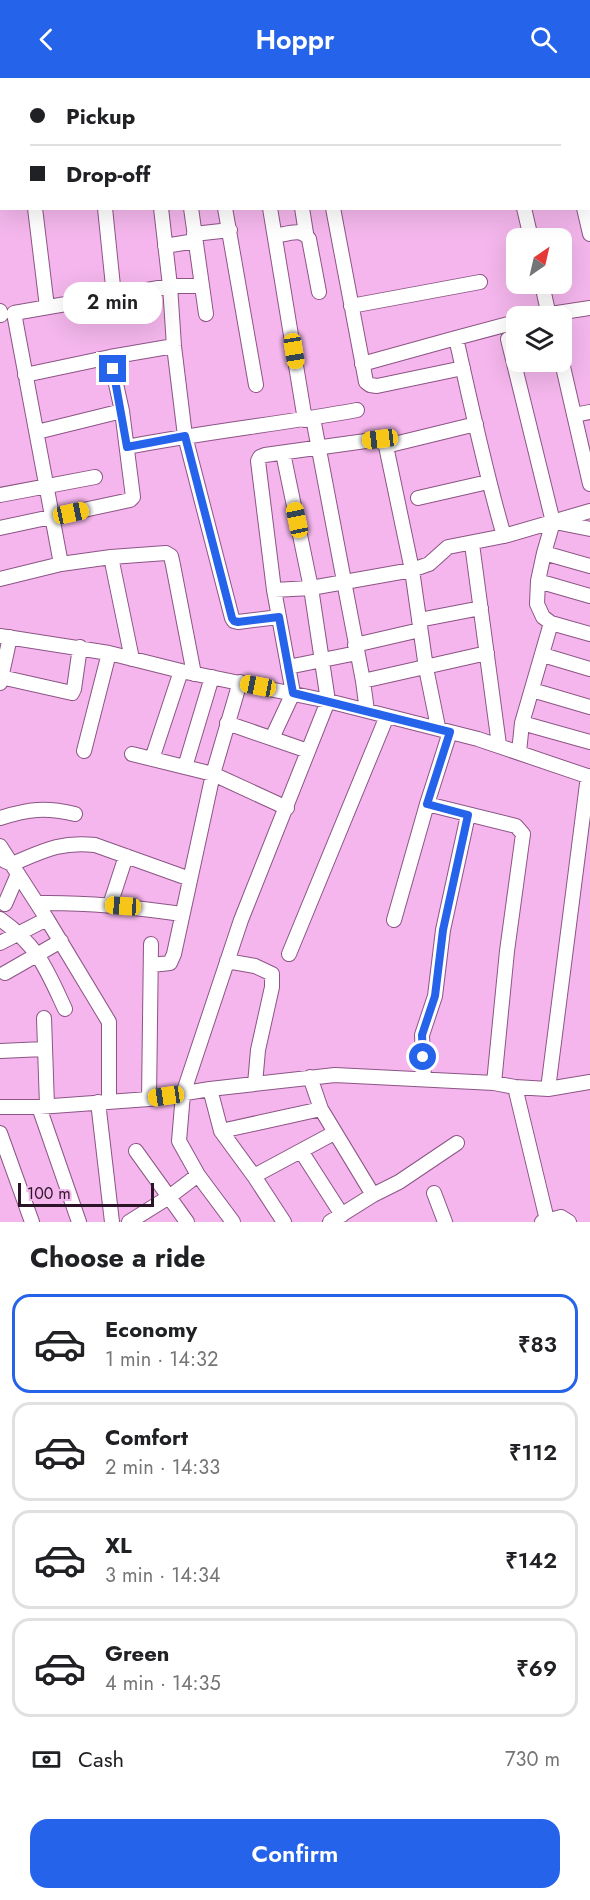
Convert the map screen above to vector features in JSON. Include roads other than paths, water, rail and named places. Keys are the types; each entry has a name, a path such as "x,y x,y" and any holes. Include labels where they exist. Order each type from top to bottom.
{"street":[{"path":"35,210 47,307"},
{"path":"105,210 114,297"},
{"path":"161,210 185,436 232,618 238,622 279,617"},
{"path":"191,210 206,314"},
{"path":"225,210 256,385"},
{"path":"270,210 309,419 319,447 367,711"},
{"path":"302,210 319,292"},
{"path":"333,210 366,382 377,386 463,368"},
{"path":"524,210 529,228"},
{"path":"584,210 590,234"},
{"path":"165,246 230,230"},
{"path":"275,236 300,231 306,233"},
{"path":"351,306 480,282"},
{"path":"61,564 38,432 25,375 4,314 170,286 202,286"},
{"path":"572,311 590,308"},
{"path":"362,363 506,325"},
{"path":"456,338 488,482 504,536"},
{"path":"25,375 174,346"},
{"path":"0,528 130,500 134,492 111,357"},
{"path":"518,372 553,522 538,581 537,604 543,617 551,623 590,634"},
{"path":"564,372 590,484"},
{"path":"127,447 357,410"},
{"path":"38,432 122,411"},
{"path":"574,416 590,412"},
{"path":"386,446 476,424"},
{"path":"272,738 293,693 274,590 258,462 260,457 265,455 380,439 386,446 412,570 426,668 444,729 427,804 394,920"},
{"path":"233,1222 198,1176 179,1141 183,1094 241,920 328,701 311,588 283,453"},
{"path":"0,495 95,477"},
{"path":"418,498 488,482"},
{"path":"274,590 311,588 412,570 429,564 448,547 504,536 590,511"},
{"path":"553,522 590,529"},
{"path":"472,544 499,745"},
{"path":"0,579 61,564 111,557 166,553 171,556 188,673 152,759"},
{"path":"544,553 590,566"},
{"path":"111,557 132,658"},
{"path":"538,581 590,596"},
{"path":"288,667 321,660 420,625 481,608"},
{"path":"519,752 522,723 551,623"},
{"path":"80,647 72,693 1,674 5,637 80,647 188,673 293,693 444,729 589,776 548,1089"},
{"path":"84,751 109,653"},
{"path":"363,681 488,653"},
{"path":"543,655 590,669"},
{"path":"185,767 212,677"},
{"path":"152,965 170,963 174,954 213,774 240,682"},
{"path":"532,690 590,707"},
{"path":"289,954 387,716"},
{"path":"227,723 308,751"},
{"path":"522,723 590,742"},
{"path":"132,754 213,774 286,808"},
{"path":"427,804 516,826 524,834 507,951 494,1083"},
{"path":"0,818 42,809 55,809 75,814"},
{"path":"424,1079 422,1035 435,996 443,930 468,815"},
{"path":"10,866 55,846 96,845 190,879"},
{"path":"0,846 10,866 37,903 109,1022 103,1102 112,1222"},
{"path":"110,905 126,856"},
{"path":"5,904 10,866"},
{"path":"37,903 71,902 137,907 182,914"},
{"path":"0,919 18,932 38,954 65,1009"},
{"path":"0,943 47,919"},
{"path":"5,973 61,941"},
{"path":"148,1099 151,944"},
{"path":"227,961 255,966 273,974 258,1050 255,1083"},
{"path":"44,1018 43,1107 79,1222"},
{"path":"0,1051 44,1049"},
{"path":"0,1107 43,1107 148,1099 255,1083 350,1075 494,1083 548,1089 590,1082"},
{"path":"310,1077 321,1109 373,1196"},
{"path":"515,1087 544,1221 561,1217 569,1222"},
{"path":"210,1089 221,1131 284,1222"},
{"path":"221,1131 321,1109"},
{"path":"0,1133 32,1222"},
{"path":"254,1176 334,1133"},
{"path":"301,1150 336,1218 399,1182 457,1143"},
{"path":"136,1151 187,1222"},
{"path":"129,1222 198,1176"},
{"path":"434,1194 445,1222"}]}
